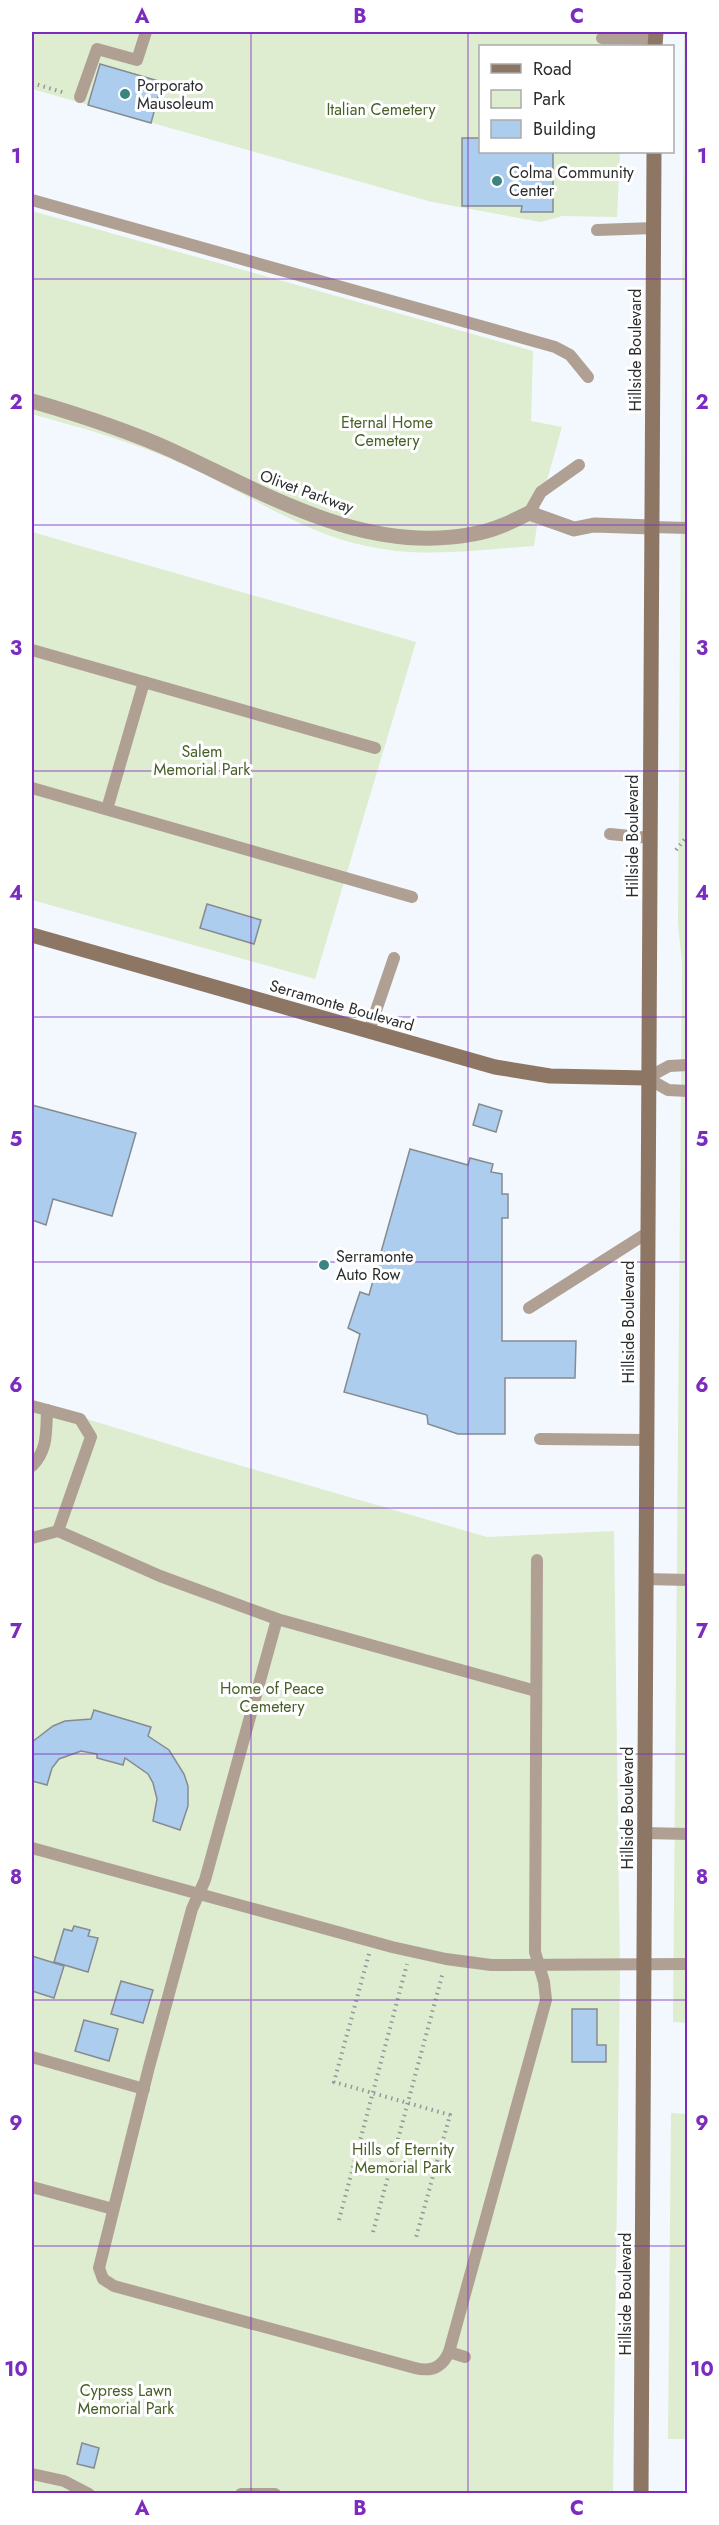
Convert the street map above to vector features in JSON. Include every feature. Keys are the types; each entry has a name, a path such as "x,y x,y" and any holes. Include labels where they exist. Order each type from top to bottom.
{"main road":[{"name":"Hillside Boulevard","path":"641,2493 647,1078 654,153"},
{"name":"Serramonte Boulevard","path":"32,935 474,1061 528,1074 560,1077 647,1078"}],"street":[{"name":"Olivet Parkway","path":"32,401 132,433 274,501 316,517 360,529 406,536 451,538 476,534 528,513"},
{"path":"528,513 574,529 594,525 651,527"}],"lane":[{"path":"80,97 97,50 137,60 146,32"},
{"path":"602,38 656,39"},
{"path":"32,200 555,347 570,355 588,377"},
{"path":"597,231 654,228"},
{"path":"528,513 541,492 579,465"},
{"path":"651,527 687,528"},
{"path":"32,650 375,748"},
{"path":"107,809 144,682"},
{"path":"32,788 412,897"},
{"path":"610,834 650,838"},
{"path":"369,1031 394,958"},
{"path":"647,1078 669,1066 687,1065"},
{"path":"647,1078 668,1090 687,1091"},
{"path":"529,1308 647,1233"},
{"path":"32,1406 80,1419 91,1437 58,1531"},
{"path":"32,1466 39,1459 46,1445 47,1410"},
{"path":"540,1439 646,1440"},
{"path":"32,1538 58,1531 160,1576 277,1619 537,1691"},
{"path":"277,1619 205,1880 192,1909 99,2268 103,2279 114,2286 420,2369 436,2368 444,2362 449,2352 544,2012 546,1991 535,1952 537,1560"},
{"path":"646,1580 687,1580"},
{"path":"645,1833 687,1834"},
{"path":"32,1848 372,1942 446,1959 491,1965 539,1966 687,1964"},
{"path":"32,2057 144,2089"},
{"path":"32,2187 113,2209"},
{"path":"449,2352 465,2357"},
{"path":"32,2474 64,2481 89,2493"},
{"path":"241,2493 275,2493"}],"path":[{"path":"32,83 80,97"},
{"path":"675,849 687,835"},
{"path":"372,1942 334,2082 450,2115 416,2241"},
{"path":"339,2220 411,1952"},
{"path":"373,2232 446,1959"}],"green space":[{"name":"Italian Cemetery","path":"32,32 624,32 623,45 479,45 479,153 620,153 617,217 562,216 541,222 432,202 32,89"},
{"path":"684,32 687,32 688,2023 673,2022 682,964 678,923"},
{"name":"Eternal Home Cemetery","path":"32,211 533,351 531,421 562,427 540,505 534,546 427,553 362,545 297,522 191,468 133,444 32,414"},
{"name":"Salem Memorial Park","path":"32,532 416,642 315,979 32,900"},
{"path":"32,1402 194,1452 487,1537 614,1531 620,1971 613,2493 32,2493"},
{"path":"671,2113 687,2114 687,2439 668,2439"}],"building":[{"name":"Porporato Mausoleum","path":"100,64 162,82 151,123 88,105"},
{"name":"Colma Community Center","path":"462,138 479,138 479,153 553,153 553,212 521,212 522,206 462,206"},
{"path":"207,904 261,920 254,944 200,928"},
{"path":"479,1104 502,1111 496,1132 473,1125"},
{"path":"32,1105 136,1133 112,1216 53,1199 46,1225 32,1220"},
{"path":"410,1149 468,1165 470,1158 493,1164 491,1172 502,1174 502,1194 508,1194 508,1218 502,1218 502,1341 576,1341 575,1378 505,1378 505,1434 458,1434 428,1424 427,1415 344,1392 360,1334 348,1328 360,1292 369,1295"},
{"path":"94,1710 151,1727 148,1736 169,1750 184,1774 188,1786 188,1806 180,1830 153,1821 157,1799 153,1783 148,1774 125,1758 123,1765 97,1758 97,1754 81,1751 59,1759 52,1768 47,1785 32,1781 32,1742 53,1726 65,1721 91,1719"},
{"path":"74,1926 90,1930 88,1936 98,1938 88,1972 54,1962 64,1929 72,1931"},
{"path":"32,1956 64,1966 54,1998 32,1991"},
{"path":"121,1981 153,1990 143,2023 111,2014"},
{"path":"572,2009 597,2009 597,2045 606,2045 606,2062 572,2062"},
{"path":"84,2020 118,2029 109,2061 75,2051"},
{"path":"82,2443 99,2448 94,2468 77,2464"}],"place":[{"name":"Porporato Mausoleum","path":"125,94"},
{"name":"Colma Community Center","path":"497,181"},
{"name":"Serramonte Auto Row","path":"324,1265"}],"park label":[{"name":"Home of Peace Cemetery","path":"272,1697"},
{"name":"Hills of Eternity Memorial Park","path":"403,2158"},
{"name":"Cypress Lawn Memorial Park","path":"126,2399"}]}
